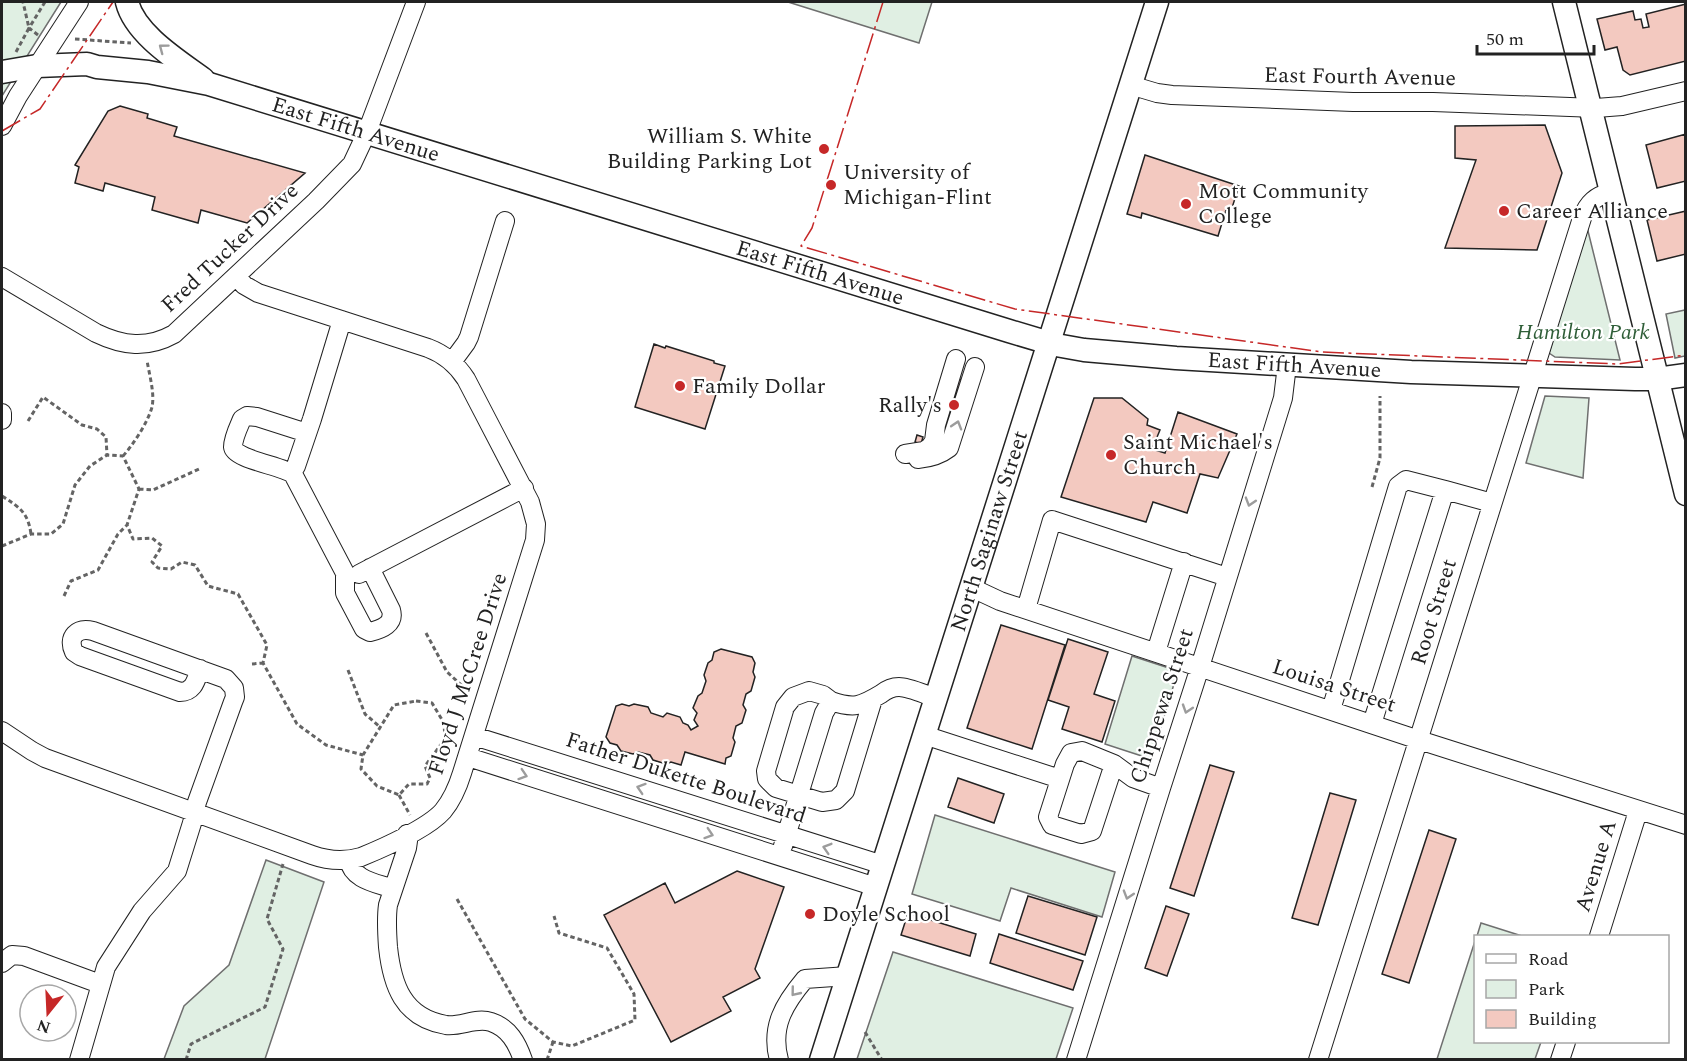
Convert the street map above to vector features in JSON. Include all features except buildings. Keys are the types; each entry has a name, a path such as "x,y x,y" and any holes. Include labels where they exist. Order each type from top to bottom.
{"main road":[{"path":"127,2 129,12 156,43 209,84"},
{"path":"1564,2 1686,494"},
{"name":"North Saginaw Street","path":"821,1059 1049,343 1130,85 1151,8"},
{"name":"East Fifth Avenue","path":"2,72 37,66 87,64 164,74 209,84 1049,343 1092,351 1287,365 1532,376 1657,379 1686,375"}],"street":[{"path":"2,126 37,66 79,2"},
{"name":"Fred Tucker Drive","path":"2,278 96,333 122,343 140,345 174,334 348,170 367,132 416,2"},
{"name":"East Fourth Avenue","path":"1130,85 1172,95 1591,108 1612,107 1686,91"},
{"name":"Root Street","path":"1318,1059 1584,212 1589,203 1611,192"},
{"path":"452,362 469,337 505,221"},
{"name":"Floyd J McCree Drive","path":"2,731 45,758 333,861 349,860 367,854 432,820 444,810 455,791 468,757 535,540 535,516 524,488 466,379 452,362 433,350 258,293 244,285 236,276"},
{"path":"292,473 307,433 342,320"},
{"path":"956,359 937,420 934,441 930,447 912,457 929,457 949,448 975,367"},
{"name":"Chippewa Street","path":"1077,1059 1282,398 1287,365"},
{"path":"2,413 2,420"},
{"path":"307,433 251,416 244,416 234,444 236,452 242,456 292,473 346,577 344,591 364,629 370,632 376,631 392,620 392,614 370,568"},
{"path":"1331,710 1398,486 1406,480 1492,503"},
{"path":"346,577 356,576 524,488"},
{"path":"1372,724 1445,490"},
{"path":"1026,609 1052,520 1227,577"},
{"path":"1155,652 1184,562"},
{"name":"Louisa Street","path":"970,587 1000,601 1419,740 1686,825"},
{"path":"79,1059 100,984 109,962 147,905 177,871 201,790 235,697 234,688 230,682 200,669 87,629 78,631 72,643 74,652 80,656 180,692 192,689 200,669"},
{"path":"873,699 845,791 836,800 822,802 798,795 776,788 767,779 765,771 785,707 793,697 809,691 845,706 856,706 889,689 900,687 936,698"},
{"path":"779,857 824,713 831,701"},
{"path":"924,735 1060,779"},
{"name":"Father Dukette Boulevard","path":"474,736 883,865"},
{"path":"1114,764 1092,831 1081,834 1052,825 1048,816 1065,764 1071,753 1082,751 1114,764 1132,778 1161,788"},
{"name":"Father Dukette Boulevard","path":"468,757 876,887"},
{"path":"559,786 565,765"},
{"path":"608,801 615,780"},
{"name":"Avenue A","path":"1599,935 1638,811"},
{"path":"407,834 407,848 387,915 389,958 394,980 405,1003 421,1017 436,1023 456,1025 485,1021 502,1027 512,1036 523,1059"},
{"path":"349,860 352,869 358,875 393,889"},
{"path":"2,963 12,955 24,956 100,984"},
{"path":"779,1059 775,1046 780,1017 790,997 806,979 848,976"},
{"path":"1560,1059 1565,1043"}],"path":[{"path":"23,2 29,28 39,36 138,44 156,43"},
{"path":"29,28 45,2"},
{"path":"123,456 134,444 152,407 147,360"},
{"path":"1372,487 1380,458 1380,396"},
{"path":"28,421 43,397 82,425 97,429 106,437 107,455"},
{"path":"2,546 31,534 51,534 63,524 75,485 90,466 107,455 123,456"},
{"path":"64,596 71,581 98,570 118,534 128,525 139,489 123,456"},
{"path":"139,489 153,490 199,469"},
{"path":"2,496 22,509 30,523 31,534"},
{"path":"128,525 133,539 152,538 162,546 152,562 158,568 171,569 182,562 195,566 208,586 238,594 267,645 263,663 297,724 326,745 363,755"},
{"path":"426,633 447,672 468,691"},
{"path":"252,664 263,663"},
{"path":"348,670 365,714 380,727"},
{"path":"399,795 409,784 427,784 430,778 425,766 445,739 444,723 432,703 416,701 394,705 363,755 361,769 377,786 399,795 410,815"},
{"path":"186,1059 191,1044 265,1007 283,949 267,919 283,864"},
{"path":"457,899 525,1019 553,1042 572,1046 635,1020 634,994 607,948 559,933 554,916"},
{"path":"865,1032 882,1059"},
{"path":"547,1059 553,1042"}],"green space":[{"path":"2,2 61,2 2,96"},
{"path":"788,2 932,2 919,43"},
{"name":"Hamilton Park","path":"1587,227 1620,360 1555,357 1549,353"},
{"path":"1685,310 1685,356 1675,358 1666,314"},
{"path":"1545,396 1589,398 1583,478 1526,463"},
{"path":"1132,656 1178,671 1151,759 1105,744"},
{"path":"935,815 1115,872 1102,917 1011,888 1000,921 912,894"},
{"path":"266,860 324,882 265,1059 164,1059 184,1006 229,965"},
{"path":"1481,923 1519,935 1477,935"},
{"path":"1474,944 1474,1043 1541,1043 1535,1059 1437,1059"},
{"path":"893,952 1073,1008 1056,1059 857,1059"}],"power":[{"path":"2,131 40,109 113,2"},
{"path":"883,2 812,228 801,246 1015,309 1322,352 1617,364 1686,355"}],"place":[{"name":"William S. White Building Parking Lot","path":"824,149"},
{"name":"University of Michigan-Flint","path":"831,185"},
{"name":"Mott Community College","path":"1186,204"},
{"name":"Career Alliance","path":"1504,211"},
{"name":"Family Dollar","path":"680,386"},
{"name":"Rally's","path":"954,405"},
{"name":"Saint Michael's Church","path":"1111,455"},
{"name":"Doyle School","path":"810,914"}]}
